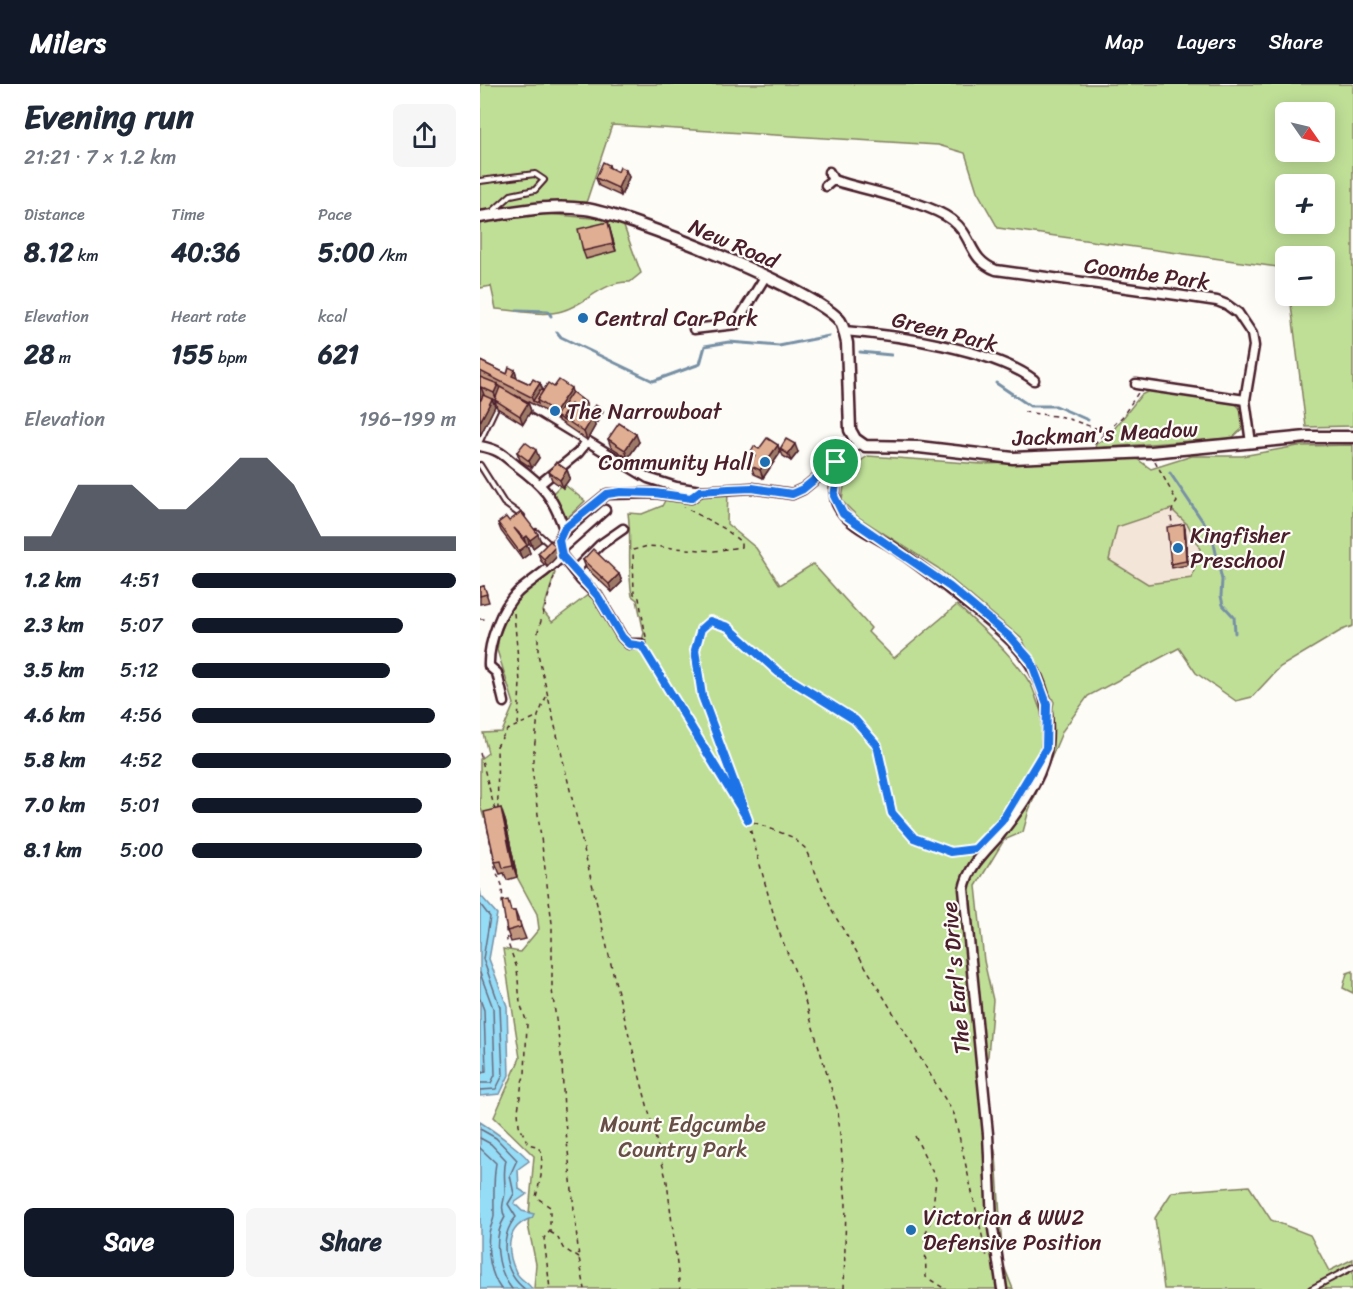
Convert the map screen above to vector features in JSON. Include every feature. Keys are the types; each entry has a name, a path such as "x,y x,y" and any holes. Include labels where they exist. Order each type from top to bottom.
{"street":[{"name":"Coombe Park","path":"826,186 831,176 941,212 964,231 974,256 985,266 996,270 1177,294 1227,305 1238,313 1252,334 1254,346 1245,400 1251,443"},
{"name":"New Road","path":"483,217 534,208 584,208 609,213 765,277 815,302 840,321 844,331"},
{"path":"694,329 736,324 765,277"},
{"path":"510,395 586,443 648,478 676,488 700,491 752,488 792,494 803,489 860,443 850,430 847,343 844,331"},
{"name":"Green Park","path":"844,331 893,335 949,348 1019,369 1034,380"},
{"path":"1139,385 1245,400"},
{"name":"Jackman's Meadow","path":"860,443 875,447 919,447 995,457 1151,452 1307,437 1353,437"},
{"path":"542,483 578,453 586,443"},
{"path":"480,446 498,450 542,483 557,509 564,529 561,550 574,571 597,595 622,637 629,644 641,644"},
{"name":"The Earl's Drive","path":"836,462 838,473 834,496 843,514 926,569 1010,637 1031,661 1047,704 1046,748 1041,767 1013,818 967,874 964,889 988,1134 989,1183 1002,1289"},
{"path":"564,529 607,494 655,493 691,498 700,491"},
{"path":"504,702 497,673 489,666 489,661 495,634 506,608 513,598 561,550 605,510"},
{"path":"574,571 600,545 623,529"}],"lane":[{"path":"480,181 535,174 544,180 535,189 511,195 483,217"},
{"path":"480,441 499,400"},
{"path":"480,465 504,503 527,520"},
{"path":"536,532 548,543 561,550"},
{"path":"1311,1289 1353,1267"}],"path":[{"path":"1088,455 1095,443 1122,417 1139,385"},
{"path":"1024,412 1062,417 1101,430 1104,435"},
{"path":"1151,452 1177,502 1172,509 1172,522 1177,530"},
{"path":"676,497 685,509 725,529 741,542 741,547 714,551 648,546 633,550 634,594 639,598 646,637 642,646 748,820 792,837 805,848 832,911 954,1114 986,1256 998,1268"},
{"path":"555,573 538,631 538,654 546,697 615,981 668,1182 680,1289"},
{"path":"513,598 520,682 518,725"},
{"path":"844,1289 846,1204 837,1111 800,984 777,927 748,820 702,696 695,650 701,629 710,621 728,627 778,672 855,720 877,745 892,813 914,838 951,852 975,849"},
{"path":"546,697 538,716 532,768 552,923 552,990 562,1063 564,1112 579,1258 585,1289"},
{"path":"480,753 496,812 500,805 497,746 507,730 538,716"},
{"path":"494,819 485,822 496,871 502,885 501,902 505,914 504,926 517,968 520,1004 527,1023 528,1049 518,1111 519,1125 528,1144 536,1146 542,1152 541,1176 536,1197 550,1208 549,1231 544,1238 550,1269 547,1279 550,1289"},
{"path":"915,1136 936,1179 932,1217 925,1235 926,1277 945,1289"},
{"path":"549,1231 557,1236 563,1248 579,1258"}],"shaded area":[{"path":"1172,509 1188,525 1200,548 1192,578 1148,584 1109,560 1117,527"}],"green space":[{"path":"480,84 1353,84 1353,426 1306,427 1291,306 1335,306 1335,246 1275,246 1275,267 998,228 977,191 965,153 938,145 612,125 584,209 480,217"},
{"path":"548,214 602,219 623,224 641,273 630,282 611,285 571,308 555,313 496,309 491,286 480,288 480,220"},
{"path":"1149,391 1236,404 1241,410 1242,429 1232,438 1095,448 1096,444 1107,438 1141,395"},
{"name":"Mount Edgcumbe Country Park","path":"1353,445 1353,626 1342,630 1280,667 1252,697 1236,701 1196,673 1179,648 1088,696 1063,730 1029,810 1023,832 1004,840 976,886 984,961 993,1000 988,1056 976,1076 996,1155 1003,1264 1013,1289 534,1289 536,1264 528,1225 534,1156 494,1117 520,1058 503,949 520,952 539,929 537,914 517,877 505,820 484,818 480,805 480,759 488,753 483,733 502,732 514,704 497,650 499,636 517,593 551,568 555,573 543,611 552,622 593,591 622,637 641,644 644,633 637,600 632,596 631,586 628,513 642,514 662,506 668,495 676,497 728,489 727,524 756,548 780,585 813,564 871,628 868,632 894,658 957,605 1016,663 1031,685 1043,713 1050,721 1054,702 1022,639 938,568 858,517 842,501 846,471 868,456 982,464 1137,459 1151,469 1192,456 1242,456 1298,446","holes":["1171,509 1188,525 1200,548 1192,578 1148,584 1109,560 1117,527"]},
{"path":"565,485 585,501 565,520 552,494 560,486"},
{"path":"1353,971 1353,993 1343,988 1347,973"},
{"path":"1249,1186 1271,1220 1310,1235 1329,1271 1353,1259 1353,1289 1164,1289 1155,1218 1172,1192"}],"water":[{"path":"480,889 481,896 497,914 489,959 507,1006 509,1075 500,1094 480,1096"},
{"path":"480,1122 529,1161 518,1169 519,1189 527,1194 514,1203 522,1211 534,1214 513,1233 510,1239 510,1255 516,1272 532,1289 480,1289"}],"building":[{"path":"603,162 618,172 620,167 626,170 618,188 596,178"},
{"path":"608,222 613,244 583,251 578,229"},
{"path":"480,361 507,374 509,367 515,370 512,376 530,384 533,379 540,383 531,397 480,371"},
{"path":"480,377 498,384 494,393 481,387 480,389"},
{"path":"559,380 571,388 555,412 537,400 548,383 554,387"},
{"path":"500,387 528,403 520,416 495,400"},
{"path":"540,390 543,391 537,400 538,404 533,401"},
{"path":"572,392 585,402 582,407 590,412 595,405 601,408 596,418 593,416 592,418 571,404 562,417 564,421 556,416"},
{"path":"483,395 492,399 480,422 480,400"},
{"path":"571,404 592,419 584,432 562,417"},
{"path":"619,423 636,434 625,450 608,439"},
{"path":"767,438 778,445 760,470 751,466 750,462 755,455 750,453 754,446 759,449"},
{"path":"786,439 795,444 788,454 780,449"},
{"path":"525,442 536,450 529,461 517,452"},
{"path":"556,462 567,470 560,480 549,472"},
{"path":"521,512 538,534 530,540 527,536 524,538 514,528 527,545 519,551 498,523 506,517 509,521"},
{"name":"Kingfisher Preschool","path":"1184,524 1186,561 1171,564 1167,527"},
{"path":"550,541 556,546 544,559 538,553"},
{"path":"593,549 619,574 609,584 583,560"},
{"path":"484,586 487,594 480,596 480,587"},
{"path":"501,808 513,866 503,868 501,861 495,862 484,812"},
{"path":"508,900 511,911 515,911 517,922 520,922 521,927 507,931 502,901"}],"waterway":[{"path":"517,310 548,311 551,316"},
{"path":"557,332 561,337 653,381 700,364 705,346 729,342 779,346 829,336"},
{"path":"860,352 891,355"},
{"path":"996,383 1030,406 1056,406 1088,420"},
{"path":"1170,473 1212,535 1222,580 1223,605 1234,617 1235,633"}],"place":[{"name":"Central Car Park","path":"583,318"},
{"name":"The Narrowboat","path":"555,411"},
{"name":"Community Hall","path":"765,462"},
{"name":"Kingfisher Preschool","path":"1178,548"},
{"name":"Victorian & WW2 Defensive Position","path":"911,1230"}],"route":[{"path":"836,462 838,473 834,496 843,514 926,569 1010,637 1031,661 1041,683 1047,704 1044,756 1002,821 975,849 951,852 914,838 892,813 877,745 855,720 778,672 728,627 710,621 701,629 695,650 702,696 748,820 641,644 629,644 622,637 597,595 581,580 562,556 559,540 564,529 607,494 655,493 691,498 700,491 752,488 792,494 803,489 836,462"}]}
